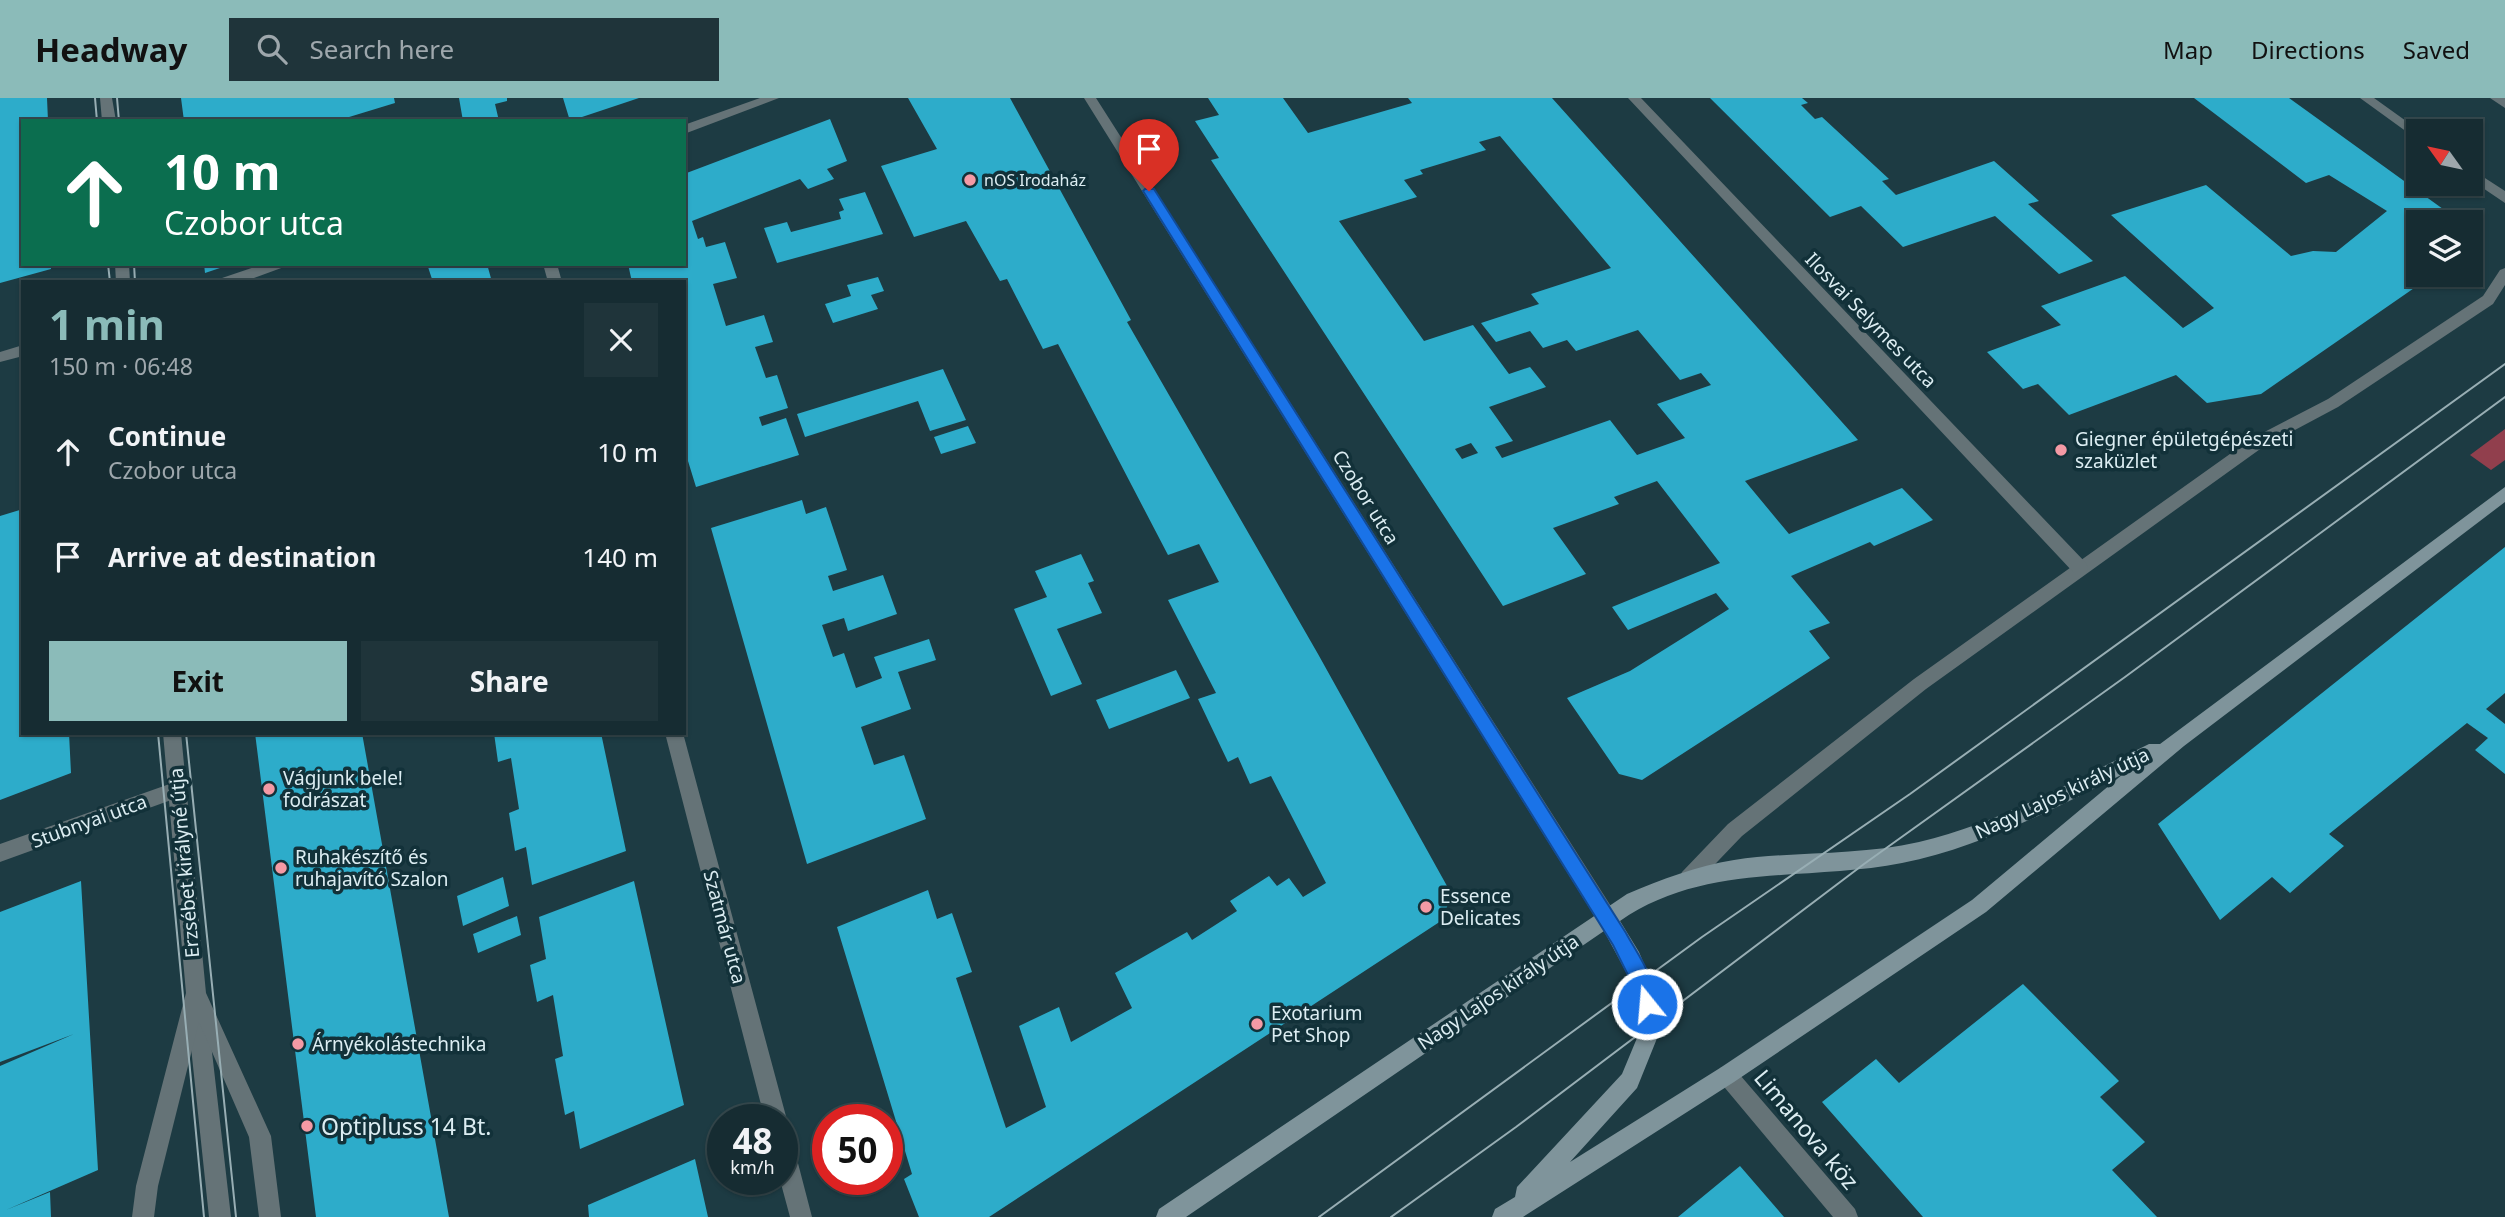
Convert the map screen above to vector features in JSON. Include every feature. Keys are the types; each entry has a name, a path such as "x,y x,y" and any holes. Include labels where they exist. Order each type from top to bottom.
{"main road":[{"name":"Nagy Lajos király útja","path":"1507,1214 1727,1075 1979,906 2178,740 2505,493"},
{"name":"Nagy Lajos király útja","path":"1167,1217 1634,900 1689,878 1736,869 1849,860 1918,851 1980,833 2178,740"},
{"path":"1507,1214 1630,1081 1652,1026 1642,983 1632,959 1607,918"}],"street":[{"path":"106,98 108,119"},
{"path":"686,129 773,98"},
{"name":"Czobor utca","path":"1090,98 1607,918"},
{"name":"Ilosvai Selymes utca","path":"1634,98 2080,568"},
{"path":"2366,98 2406,127"},
{"path":"2496,98 2505,104"},
{"path":"2483,182 2505,198"},
{"path":"233,280 273,266"},
{"path":"1689,878 1735,830 1909,692 2258,443 2333,403 2488,300 2505,273"},
{"path":"0,357 21,351"},
{"name":"Erzsébet királyné útja","path":"172,735 196,993 260,1136 270,1217"},
{"name":"Szatmár utca","path":"675,735 772,1104"},
{"name":"Stubnyai utca","path":"0,853 178,789"},
{"path":"196,993 220,1217"},
{"name":"Erzsébet királyné útja","path":"143,1217 147,1186 196,993"},
{"name":"Limanova köz","path":"1727,1075 1847,1217"},
{"path":"796,1195 802,1217"}],"shaded area":[{"path":"2505,429 2505,460 2491,470 2470,455"}],"building":[{"path":"0,98 47,98 48,119 21,119 21,266 51,266 51,269 0,283"},
{"path":"181,98 394,98 395,103 343,119 184,119"},
{"path":"459,98 507,98 507,101 495,104 499,119 463,119"},
{"path":"563,98 639,98 576,119 569,119"},
{"path":"908,98 1010,98 1131,320 1127,322 1318,654 1452,895 1441,921 989,1217 919,1217 904,1179 912,1174 903,1144 903,1104 891,1104 837,927 928,890 937,919 952,913 972,972 956,978 1006,1128 1046,1107 1019,1026 1059,1007 1071,1042 1132,1008 1115,973 1187,932 1192,940 1237,911 1230,901 1269,876 1277,886 1289,878 1303,897 1326,883 1271,776 1250,784 1238,757 1228,762 1198,699 1216,693 1168,600 1219,582 1199,544 1168,555 1058,344 1043,349 1007,279 1000,281 966,221 914,237 881,166 937,149"},
{"path":"1208,98 1283,98 1308,133 1412,103 1408,98 1552,98 1858,440 1745,481 1789,534 1902,488 1933,520 1874,546 1870,542 1791,576 1830,623 1809,631 1830,658 1642,780 1619,774 1567,698 1630,671 1729,609 1716,593 1628,630 1612,607 1720,563 1657,481 1614,497 1619,504 1553,528 1586,574 1503,606 1211,160 1219,158 1195,121 1219,115","holes":["1500,136 1611,268 1531,294 1539,304 1481,323 1496,342 1530,331 1543,348 1567,340 1576,351 1638,330 1680,380 1701,373 1711,385 1657,404 1685,438 1637,455 1610,420 1502,458 1495,447 1513,441 1489,407 1546,387 1530,367 1509,374 1473,325 1424,341 1339,221 1417,197 1404,180 1423,174 1420,170 1486,150 1479,142","1471,443 1478,453 1462,459 1455,449"]},
{"path":"1710,98 1802,98 1808,103 1801,105 1815,119 1822,117 1889,179 1882,181 1896,195 1994,161 2039,201 2028,204 2093,261 2059,274 1995,216 1903,247 1861,206 1830,217"},
{"path":"2194,98 2289,98 2406,182 2406,196 2425,196 2444,210 2406,210 2406,287 2416,287 2261,394 2207,403 2176,375 2069,415 2038,384 2023,389 1987,352 2061,325 2041,306 2125,276 2183,328 2214,308 2111,215 2206,185 2291,256 2313,251 2336,252 2387,211 2329,175 2306,183"},
{"path":"830,119 847,161 827,169 834,179 808,189 800,179 692,221 698,239 703,237 706,247 725,242 737,278 713,284 726,326 764,315 773,342 755,347 766,378 777,375 788,408 759,417 762,426 786,418 799,455 696,487 686,454 686,280 632,280 628,266 686,266 686,173"},
{"path":"865,192 883,234 777,263 764,228 787,222 791,232 841,219 839,212 844,210 839,199"},
{"path":"204,266 226,266 205,273"},
{"path":"428,266 488,266 491,280 432,280"},
{"path":"878,277 884,291 871,295 878,309 833,323 825,304 851,296 847,285"},
{"path":"943,369 966,420 930,431 918,401 805,437 797,414"},
{"path":"968,426 976,443 941,454 934,437"},
{"path":"802,500 806,514 826,507 847,570 828,576 833,591 883,575 897,614 848,631 844,618 822,625 833,657 844,653 856,688 882,678 874,657 929,639 936,660 898,672 911,709 861,727 874,765 904,755 926,819 807,864 711,528"},
{"path":"21,510 21,735 69,735 71,773 0,800 0,516"},
{"path":"2505,547 2505,693 2486,709 2505,724 2505,774 2475,750 2488,738 2467,723 2329,834 2344,846 2290,893 2272,877 2220,920 2158,824"},
{"path":"1081,554 1094,581 1088,583 1102,613 1057,629 1082,684 1051,696 1014,609 1047,597 1035,571"},
{"path":"1176,670 1190,698 1109,729 1096,700"},
{"path":"255,735 362,735 449,1217 316,1217"},
{"path":"494,735 601,735 626,851 532,885 526,847 515,851 509,813 519,809 511,758 498,762"},
{"path":"503,877 509,906 463,926 457,896"},
{"path":"81,881 98,1170 6,1210 50,1192 51,1217 0,1217 0,1066 74,1034 0,1062 0,912"},
{"path":"634,881 684,1105 580,1149 574,1111 565,1115 555,1059 563,1056 553,995 537,1002 530,965 546,959 539,917"},
{"path":"517,916 521,935 478,953 473,934"},
{"path":"2023,984 2119,1081 2100,1097 2145,1142 2112,1170 2157,1217 1923,1217 1822,1102 1876,1059 1899,1083"},
{"path":"695,1159 708,1217 589,1217 588,1205"},
{"path":"1740,1166 1784,1217 1678,1217"}],"tram line":[{"path":"95,98 97,119"},
{"path":"117,98 119,119"},
{"path":"108,266 110,280"},
{"path":"134,266 135,280"},
{"path":"1319,1217 1702,937 1910,794 2505,364"},
{"path":"1391,1217 1516,1127 1864,864 2125,677 2505,397"},
{"path":"158,735 204,1217"},
{"path":"186,735 236,1217"}],"place":[{"name":"nOS Irodaház","path":"970,180"},
{"name":"Giegner épületgépészeti szaküzlet","path":"2061,450"},
{"name":"Vágjunk bele! fodrászat","path":"269,789"},
{"name":"Ruhakészítő és ruhajavító Szalon","path":"281,868"},
{"name":"Essence Delicates","path":"1426,907"},
{"name":"Exotarium Pet Shop","path":"1257,1024"},
{"name":"Árnyékolástechnika","path":"298,1044"},
{"name":"Optipluss 14 Bt.","path":"307,1126"}],"route":[{"path":"1149,191 1620,939 1642,983 1647,1004"}]}
